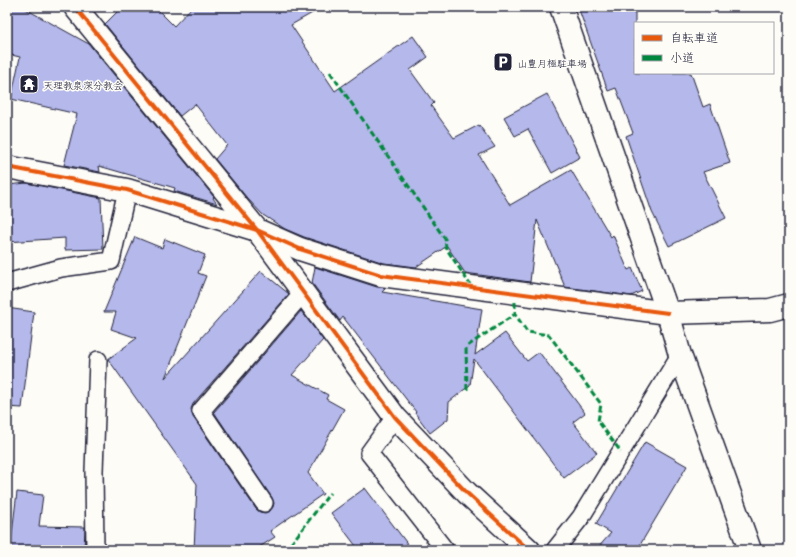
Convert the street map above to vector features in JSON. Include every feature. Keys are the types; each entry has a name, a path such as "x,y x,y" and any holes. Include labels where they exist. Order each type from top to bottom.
{"street":[{"path":"75,7 257,230 395,417 467,493 529,550"},
{"path":"561,7 668,313 680,355 750,550"},
{"path":"7,167 127,190 257,230 300,249 381,275 668,313 770,310 789,305"}],"lane":[{"path":"7,283 61,268 111,260 127,190"},
{"path":"264,503 201,411 303,293"},
{"path":"555,550 581,517 680,355"},
{"path":"95,550 94,471 98,360"},
{"path":"395,417 369,453 445,550"}],"building":[{"path":"7,7 22,7 88,43 214,197 213,198 217,204 174,191 175,188 99,166 100,172 64,165 77,114 11,99 20,57 7,54"},
{"path":"122,7 155,7 174,26 192,7 323,7 291,25 335,91 413,36 428,57 410,70 434,103 431,106 454,138 479,125 495,147 479,155 510,205 571,170 611,237 613,235 628,270 632,268 642,291 631,296 565,287 537,220 530,282 465,273 447,246 416,267 384,263 304,237 285,229 263,215 215,159 227,145 195,104 180,116 105,24"},
{"path":"578,7 635,7 634,74 691,74 703,107 710,104 730,163 703,172 726,218 669,246 652,212 626,136 633,133 616,88 608,91"},
{"path":"547,94 580,157 552,173 528,129 515,136 504,117"},
{"path":"27,183 101,198 103,249 65,250 65,238 7,242 7,185"},
{"path":"135,237 162,248 165,239 205,255 198,273 206,276 165,378 261,271 289,294 193,404 191,409 193,417 256,509 260,512 265,513 270,511 274,503 272,498 214,412 301,311 323,340 292,375 328,395 326,399 344,409 308,473 323,494 270,531 275,537 255,550 194,550 197,484 108,359 137,338 111,329 116,312 104,312"},
{"path":"315,267 377,287 386,288 382,292 482,309 475,355 505,333 527,361 539,352 585,413 573,422 597,453 564,478 474,359 470,385 449,402 448,419 430,433 415,413 416,412 343,317 340,321 312,283"},
{"path":"7,308 34,312 22,408 7,407"},
{"path":"645,442 687,466 637,550 596,550 611,533 596,524"},
{"path":"365,488 412,550 359,550 331,513"},
{"path":"17,492 43,495 39,526 85,527 84,550 10,550"}],"marked path":[{"path":"330,72 445,239 446,248 471,286"},
{"path":"515,302 515,314"},
{"path":"467,390 466,347 515,314 527,332 549,335 601,404 598,421 621,452"},
{"path":"284,550 290,545 330,493"}],"cycle path":[{"path":"75,7 257,230 395,417 467,493 529,550"},
{"path":"7,167 127,190 257,230 300,249 381,275 668,313"}],"place":[{"name":"山豊月極駐車場","path":"503,62"},
{"name":"天理教泉深分教会","path":"29,84"}]}
